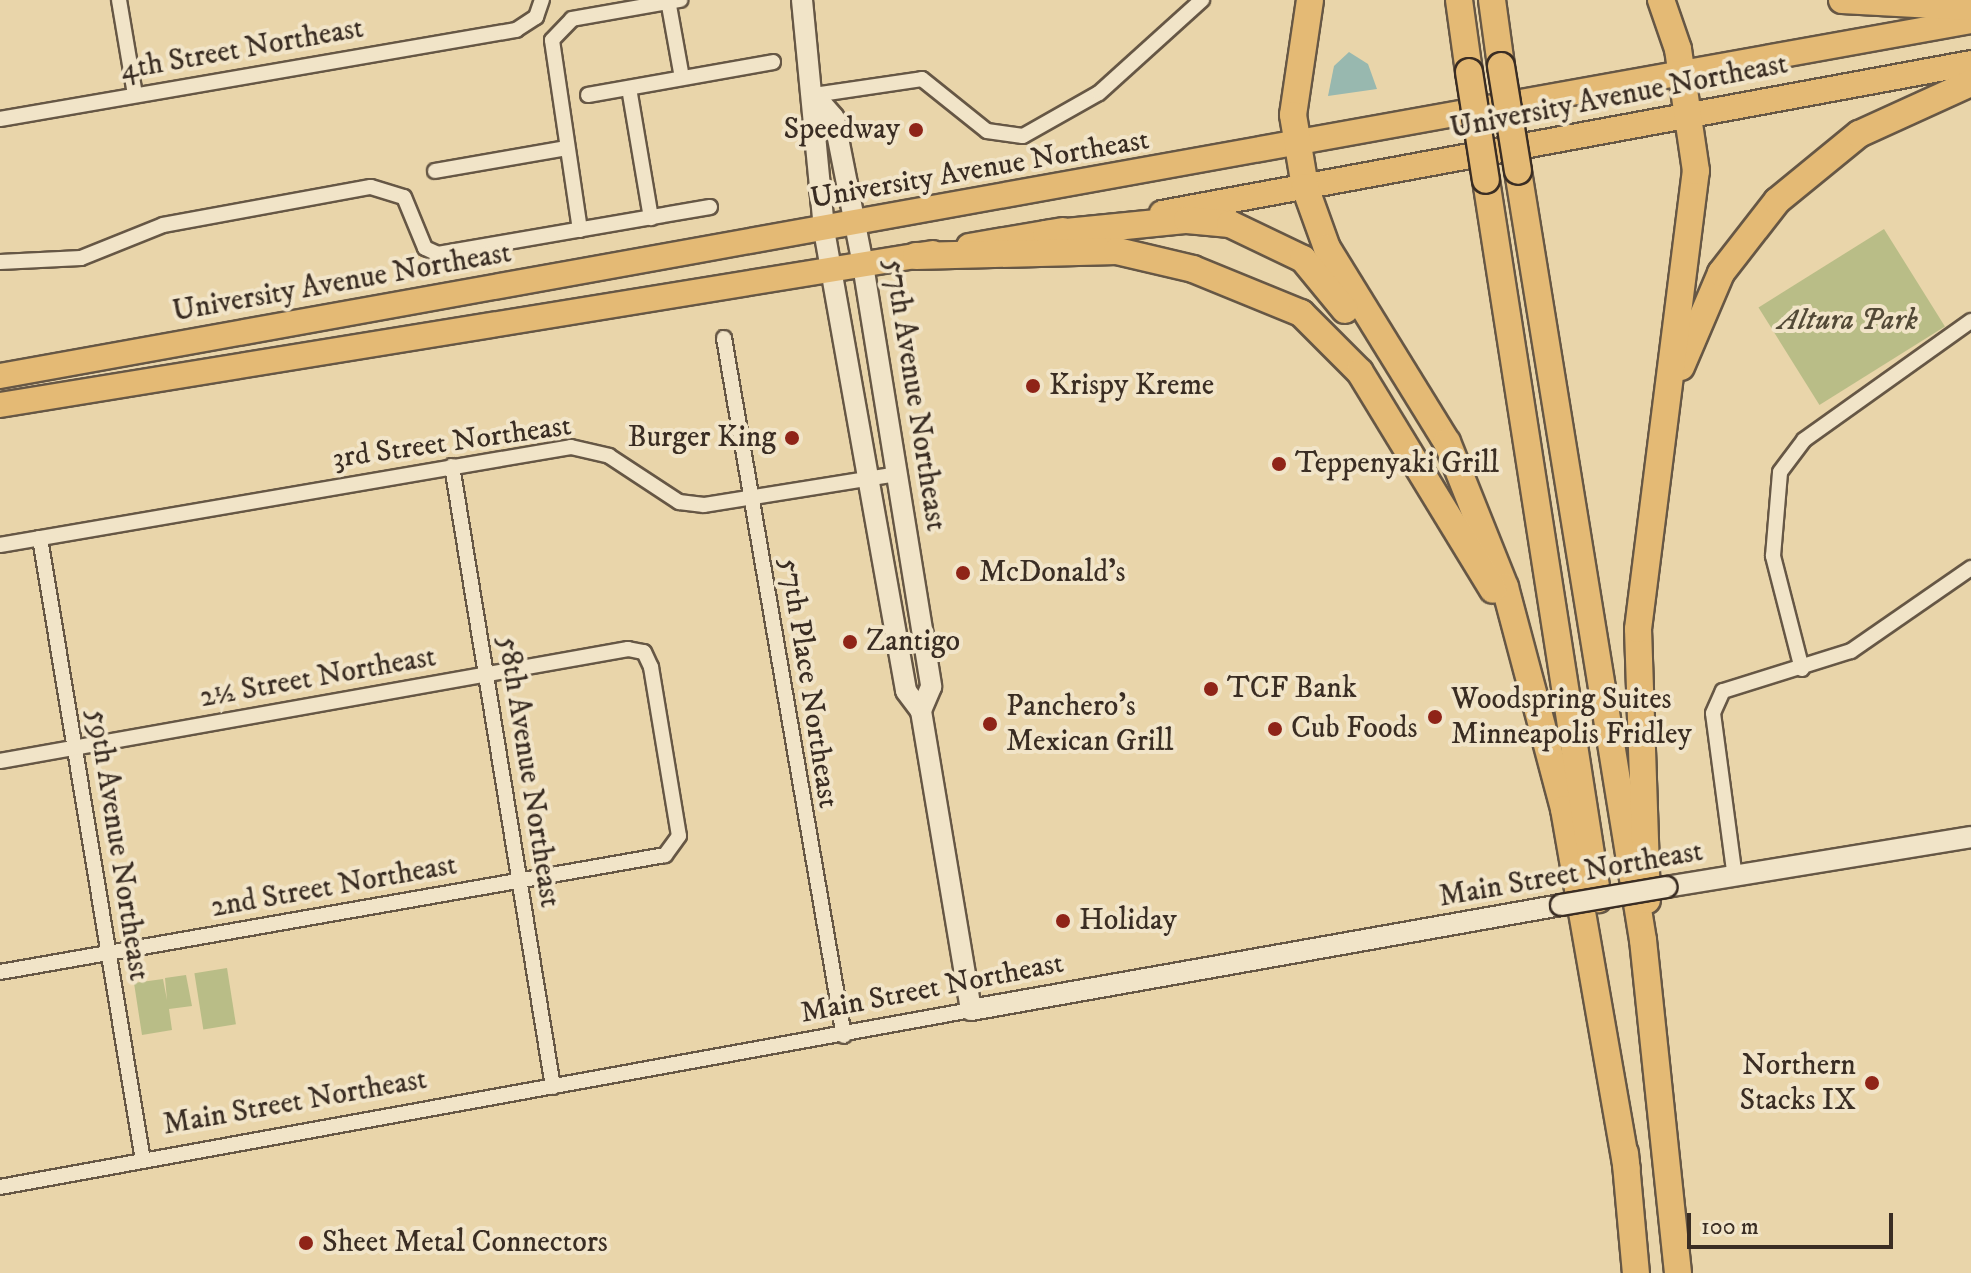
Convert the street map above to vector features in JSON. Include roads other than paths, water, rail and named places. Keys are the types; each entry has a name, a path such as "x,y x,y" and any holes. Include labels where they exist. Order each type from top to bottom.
{"highway":[{"path":"1310,0 1295,72 1296,146 1305,187 1327,248 1447,442 1497,564 1539,701 1627,1169"},
{"path":"1459,0 1572,718 1627,1169 1636,1273"},
{"path":"1492,0 1643,940 1678,1273"},
{"path":"1643,940 1651,855 1637,648 1650,524 1696,190 1691,118 1684,78 1661,0"},
{"path":"1842,0 1971,7"},
{"path":"1650,524 1685,353 1741,243 1846,142 1971,83"},
{"path":"1046,234 1202,221 1244,228 1292,251 1335,295 1497,564"},
{"path":"916,256 1126,252 1258,291 1312,320 1367,381 1475,558 1539,701"}],"main road":[{"name":"University Avenue Northeast","path":"0,376 1684,78 1971,21"},
{"name":"University Avenue Northeast","path":"0,405 1046,234 1691,118 1971,63"}],"street":[{"path":"119,0 135,95"},
{"name":"4th Street Northeast","path":"0,119 516,30 536,17 542,0"},
{"name":"57th Avenue Northeast","path":"802,0 814,95 810,123 824,230 906,691 921,711 971,1010"},
{"path":"814,95 922,79 987,131 1023,136 1099,93 1202,0"},
{"path":"580,230 551,48 557,30 572,19 672,1 682,78"},
{"path":"588,95 773,62"},
{"path":"629,88 651,218"},
{"name":"57th Avenue Northeast","path":"814,95 834,118 863,265 931,687 921,711"},
{"path":"435,171 567,148"},
{"path":"0,262 81,258 163,225 371,187 404,197 425,248 438,254 710,207"},
{"path":"1802,669 1773,556 1780,472 1804,440 1971,321"},
{"name":"57th Place Northeast","path":"724,338 844,1036"},
{"name":"3rd Street Northeast","path":"0,545 452,466 590,449 679,502 752,500 898,474"},
{"name":"58th Avenue Northeast","path":"452,466 553,1087"},
{"name":"59th Avenue Northeast","path":"40,538 143,1161"},
{"path":"1735,878 1713,713 1723,691 1802,669 1851,651 1968,576"},
{"name":"2½ Street Northeast","path":"0,761 486,674 644,652 676,848"},
{"name":"Main Street Northeast","path":"0,1187 1561,905 1971,837"},
{"name":"2nd Street Northeast","path":"0,972 520,880 676,848"}],"water":[{"path":"1349,52 1368,64 1377,89 1328,96 1334,66"}],"place":[{"name":"Speedway","path":"916,130"},
{"name":"Krispy Kreme","path":"1033,386"},
{"name":"Burger King","path":"792,438"},
{"name":"Teppenyaki Grill","path":"1279,464"},
{"name":"McDonald's","path":"963,573"},
{"name":"Zantigo","path":"850,642"},
{"name":"TCF Bank","path":"1211,689"},
{"name":"Woodspring Suites Minneapolis Fridley","path":"1435,717"},
{"name":"Panchero's Mexican Grill","path":"990,724"},
{"name":"Cub Foods","path":"1275,729"},
{"name":"Holiday","path":"1063,921"},
{"name":"Northern Stacks IX","path":"1872,1083"},
{"name":"Sheet Metal Connectors","path":"306,1243"}],"park label":[{"name":"Altura Park","path":"1848,321"}]}
